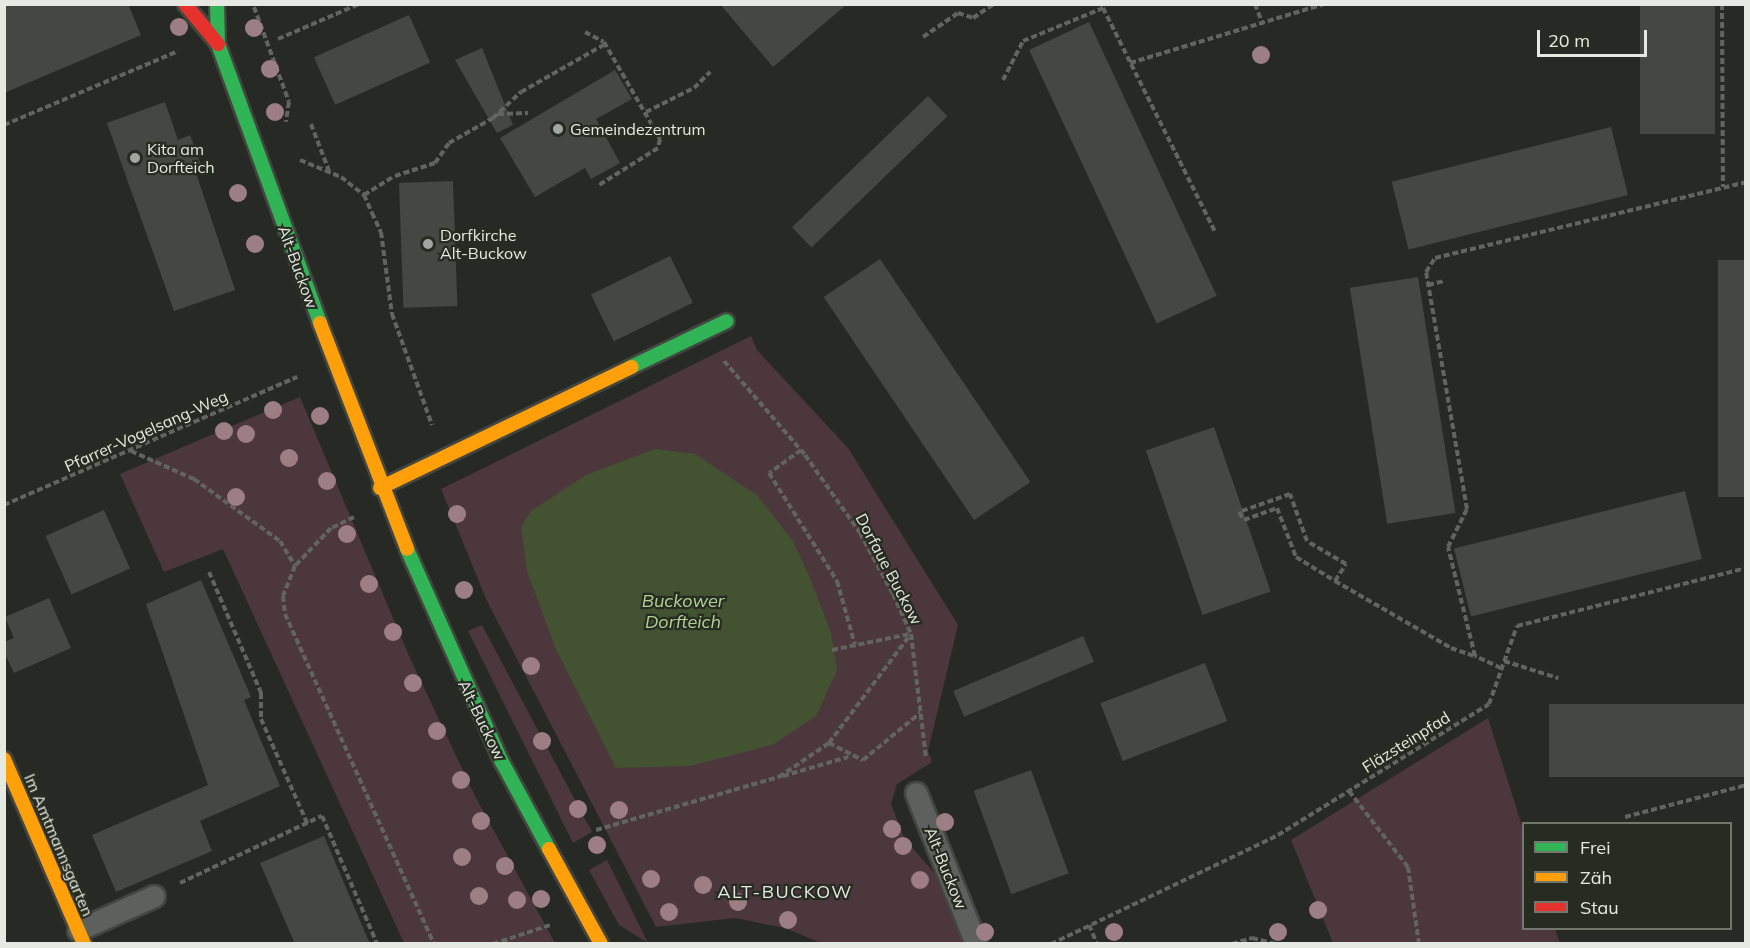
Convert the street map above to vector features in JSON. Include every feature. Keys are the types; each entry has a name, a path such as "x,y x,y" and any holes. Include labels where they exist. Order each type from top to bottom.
{"main road":[{"name":"Alt-Buckow","path":"184,4 218,44"},
{"name":"Alt-Buckow","path":"217,4 218,44 380,488 502,762 601,944"},
{"path":"380,488 727,321"},
{"name":"Im Amtmannsgarten","path":"4,759 81,937"}],"lane":[{"name":"Alt-Buckow","path":"916,793 976,944"},
{"path":"81,937 154,896"}],"path":[{"path":"278,39 359,4"},
{"path":"923,37 958,13 973,18 994,4"},
{"path":"1255,4 1263,26"},
{"path":"1130,63 1263,26 1324,4"},
{"path":"1722,4 1723,187"},
{"path":"1003,80 1023,41 1103,8 1215,232"},
{"path":"585,32 605,44 660,139 658,148 599,184"},
{"path":"364,195 395,176 435,164 449,143 498,114 551,72 605,44"},
{"path":"4,125 182,50"},
{"path":"646,112 694,88 710,72"},
{"path":"498,114 528,113"},
{"path":"311,124 329,171"},
{"path":"300,160 329,171 364,195 381,232 392,314 435,435"},
{"path":"1475,656 1448,547 1467,509 1426,272 1435,258 1746,182"},
{"path":"1428,285 1444,281"},
{"name":"Dorfaue Buckow","path":"724,360 801,450 860,533 911,634 926,758"},
{"name":"Pfarrer-Vogelsang-Weg","path":"4,506 297,378"},
{"path":"801,450 769,473 837,581 855,645"},
{"path":"130,451 194,479 280,541 294,566"},
{"path":"1335,581 1346,564 1307,541 1290,494 1239,512 1244,520 1277,508 1296,557 1335,581 1501,669"},
{"path":"354,517 331,528 294,566 283,596 285,614 434,944"},
{"name":"Fläzsteinpfad","path":"1051,944 1278,835 1489,704 1517,626 1746,568"},
{"path":"209,572 261,693 261,719 307,823"},
{"path":"832,650 911,634"},
{"path":"779,777 829,743 911,634"},
{"path":"1504,661 1558,678"},
{"path":"829,743 848,757 863,760 920,713"},
{"path":"596,830 848,757"},
{"path":"1625,817 1746,785"},
{"path":"1349,791 1408,867 1419,944"},
{"path":"154,896 322,816 376,944"},
{"path":"493,944 550,924"},
{"path":"1089,925 1097,944"},
{"path":"1232,944 1252,938 1276,944"}],"shaded area":[{"path":"751,336 757,350 848,448 958,625 928,751 932,762 897,784 891,804 904,838 947,888 969,943 821,943 785,928 735,918 656,927 487,601 441,489"},
{"path":"300,397 409,656 475,796 555,943 404,943 223,549 164,572 120,474"},
{"path":"482,625 592,832 573,843 468,631"},
{"path":"1488,718 1522,826 1522,930 1555,930 1560,943 1333,943 1291,840"},
{"path":"607,860 648,943 619,925 589,870"}],"water":[{"name":"Buckower Dorfteich","path":"655,449 695,454 757,495 793,541 810,578 831,633 837,670 816,716 772,745 690,766 616,768 555,647 527,571 521,527 531,511 586,475"}],"building":[{"path":"4,4 128,4 141,35 4,93"},
{"path":"720,4 847,4 773,67"},
{"path":"1640,4 1715,4 1715,134 1640,134"},
{"path":"409,15 430,63 335,105 314,57"},
{"path":"1089,22 1217,296 1157,324 1029,50"},
{"path":"482,48 513,125 497,133 455,60"},
{"name":"Gemeindezentrum","path":"615,70 632,99 596,119 620,163 591,179 585,168 535,197 500,138"},
{"path":"928,96 947,116 811,247 792,227"},
{"path":"165,102 178,140 190,135 201,165 194,167 235,290 174,311 107,123"},
{"path":"1611,127 1628,195 1409,250 1392,182"},
{"name":"Dorfkirche Alt-Buckow","path":"453,181 457,306 403,308 399,183"},
{"path":"670,256 693,303 614,341 591,295"},
{"path":"880,259 1030,482 974,520 824,297"},
{"path":"1718,260 1746,260 1746,497 1718,497"},
{"path":"1418,277 1455,513 1387,524 1350,288"},
{"path":"1214,427 1271,592 1203,615 1146,450"},
{"path":"1685,491 1702,559 1471,616 1454,549"},
{"path":"104,510 130,568 72,594 46,536"},
{"path":"201,580 251,697 244,700 280,786 200,821 212,851 116,892 92,835 208,785 146,604"},
{"path":"49,598 71,648 14,673 4,652 4,642 14,638 5,617"},
{"path":"1083,636 1094,662 964,717 953,691"},
{"path":"1205,663 1227,721 1123,761 1100,703"},
{"path":"1549,704 1746,704 1746,777 1549,777"},
{"path":"1031,770 1069,873 1011,894 974,791"},
{"path":"324,836 370,944 295,944 260,863"}],"traffic: fast":[{"path":"217,4 218,44 320,323"},
{"path":"631,367 727,321"},
{"path":"407,549 502,762 549,849"}],"traffic: slow":[{"path":"320,323 407,549"},
{"path":"380,488 631,367"},
{"path":"4,759 84,944"},
{"path":"549,849 601,944"}],"traffic: jam":[{"path":"185,4 218,44"}],"place":[{"name":"Gemeindezentrum","path":"558,129"},
{"name":"Kita am Dorfteich","path":"135,158"},
{"name":"Dorfkirche Alt-Buckow","path":"428,244"}],"district":[{"name":"ALT-BUCKOW","path":"785,892"}]}
